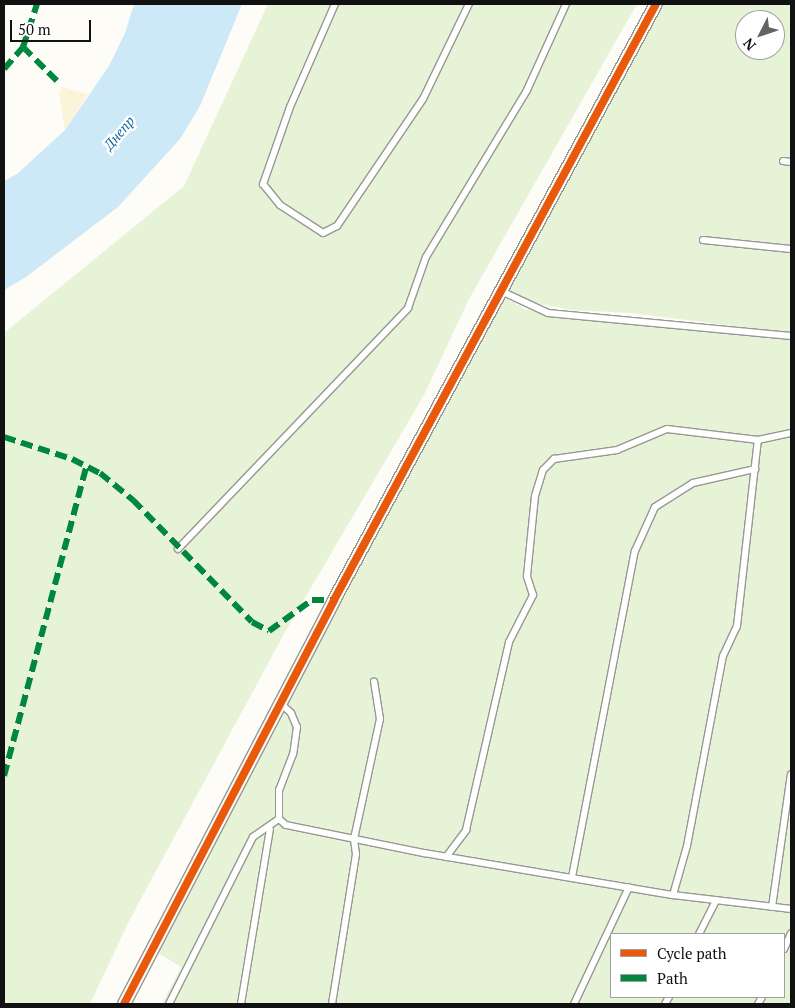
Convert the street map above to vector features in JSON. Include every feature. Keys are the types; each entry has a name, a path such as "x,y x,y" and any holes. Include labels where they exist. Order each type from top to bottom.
{"street":[{"path":"124,1004 280,703 656,4"}],"lane":[{"path":"335,4 290,107 263,184 280,205 323,233 338,226 423,98 469,4"},
{"path":"178,549 408,308 426,257 527,90 566,4"},
{"path":"783,161 791,162"},
{"path":"703,240 791,249"},
{"path":"501,291 548,313 791,336"},
{"path":"446,857 466,830 509,642 533,595 527,576 535,496 543,470 554,459 616,450 667,429 758,440 791,432"},
{"path":"673,895 686,846 723,656 737,626 758,440"},
{"path":"572,877 635,551 655,507 693,483 755,469"},
{"path":"332,1004 356,854 354,839 380,719 374,681"},
{"path":"169,1004 253,837 270,829 279,819 279,790 293,754 297,727 291,713 280,703"},
{"path":"772,907 791,774"},
{"path":"279,819 300,830 446,857 673,895 791,909"},
{"path":"241,1004 270,829"},
{"path":"574,1004 629,887"},
{"path":"700,933 716,900"},
{"path":"785,947 791,933"}],"green space":[{"path":"268,4 637,4 469,299 424,395 285,632 129,921 90,1004 4,1004 4,333 184,186"},
{"path":"655,4 791,4 791,333 631,313 572,310 529,302 501,289"},
{"path":"497,294 525,309 567,318 656,323 747,336 791,338 791,1004 162,1004 181,967 150,948"}],"sand":[{"path":"63,87 88,94 65,130 59,93"}],"water":[{"name":"Днепр","path":"134,4 242,4 200,106 180,139 118,207 26,277 4,290 4,181 17,174 65,130 109,66 125,33"}],"marked path":[{"path":"4,69 23,47 37,4"},
{"path":"23,47 57,81"},
{"path":"4,437 72,459 100,473 133,500 252,622 269,631 312,600 334,600"},
{"path":"4,776 87,465"}],"cycle path":[{"path":"124,1004 334,600 656,4"}]}
